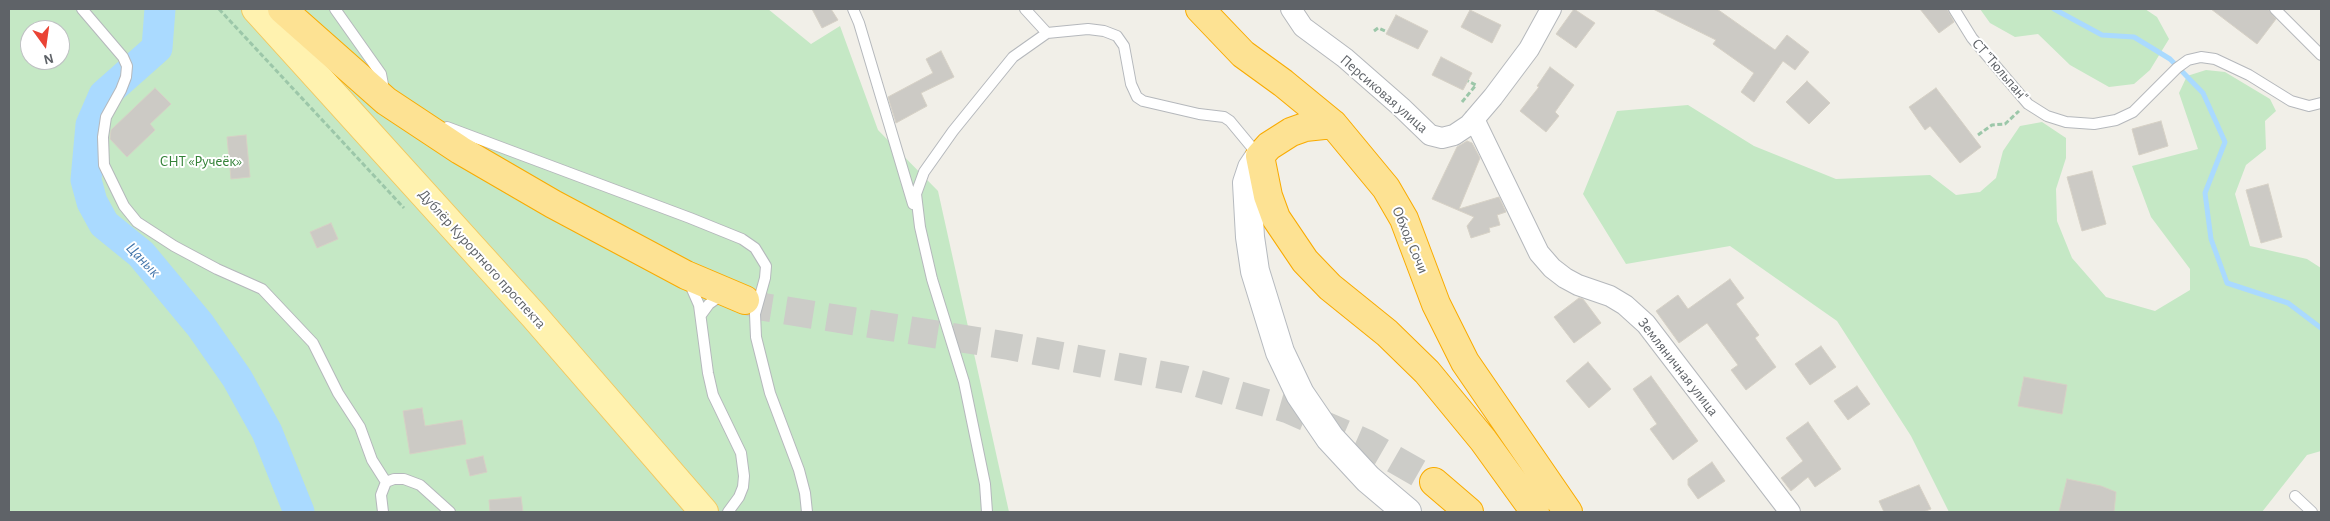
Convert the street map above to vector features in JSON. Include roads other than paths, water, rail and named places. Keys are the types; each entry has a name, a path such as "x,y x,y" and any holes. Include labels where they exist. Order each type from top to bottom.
{"highway":[{"path":"282,9 386,101 460,150 544,199 686,275 735,296"},
{"name":"Обход Сочи","path":"1200,9 1243,54 1283,83 1332,124 1386,188 1404,219 1436,304 1465,362 1568,512"},
{"path":"1332,124 1305,127 1292,132 1269,146 1260,156 1271,206 1284,232 1305,261 1330,287 1387,333 1427,372 1483,440 1535,512"},
{"path":"1434,482 1469,512"}],"main road":[{"name":"Дублёр Курортного проспекта","path":"256,9 434,208 535,317 704,512"}],"street":[{"name":"Персиковая улица","path":"1291,9 1303,27 1345,58 1430,135 1442,138 1454,135 1474,119 1512,74 1529,49 1551,9"},
{"name":"Земляничная улица","path":"1474,119 1539,253 1552,268 1565,278 1578,285 1610,296 1625,305 1646,324 1790,512"},
{"path":"1260,156 1252,168 1247,183 1250,237 1255,271 1283,360 1300,394 1330,438 1362,473 1407,512"}],"lane":[{"path":"82,9 123,57 127,66 121,90 106,117 102,137 104,165 124,206 137,222 174,246 217,269 262,289 313,343 338,393 360,427 372,460 386,482"},
{"path":"335,9 381,74 386,101 464,135 690,218 742,239 755,248 766,266 765,278 754,314 756,336 770,393 799,470 805,493 807,512"},
{"path":"853,9 860,23 920,227 932,279 964,382 985,484 987,512"},
{"path":"1025,9 1047,33"},
{"name":"СТ \"Тюльпан\"","path":"1954,9 1972,38 2028,104 2047,116 2066,122 2094,124 2116,120 2133,112 2177,68 2188,60 2201,57 2215,59 2249,75 2291,101 2309,106 2321,103"},
{"path":"2275,9 2321,55"},
{"path":"920,227 916,194 924,172 953,131 1013,57 1047,33 1088,29 1104,31 1117,36 1124,46 1131,84 1137,97 1143,101 1199,114 1224,117 1260,156"},
{"path":"686,275 701,315 708,373 713,395 736,439 743,465 743,487 740,497 728,512"},
{"path":"701,315 709,304 735,296"},
{"path":"383,512 381,495 386,482 394,479 404,479 420,485 450,512"},
{"path":"2295,496 2312,512"}],"waterway":[{"name":"Цанык","path":"160,9 157,48 104,95 91,125 86,180 92,202 104,224 141,254 200,325 237,378 267,432 299,512"},
{"path":"2054,9 2102,35 2134,37 2170,59 2203,93 2225,142 2205,193 2211,239 2227,283 2288,303 2321,328"}],"tunnel":[{"path":"745,300 764,307 1009,346 1183,379 1287,409 1366,443 1434,482"}],"park label":[{"name":"СНТ «Ручеёк»","path":"201,161"}]}
